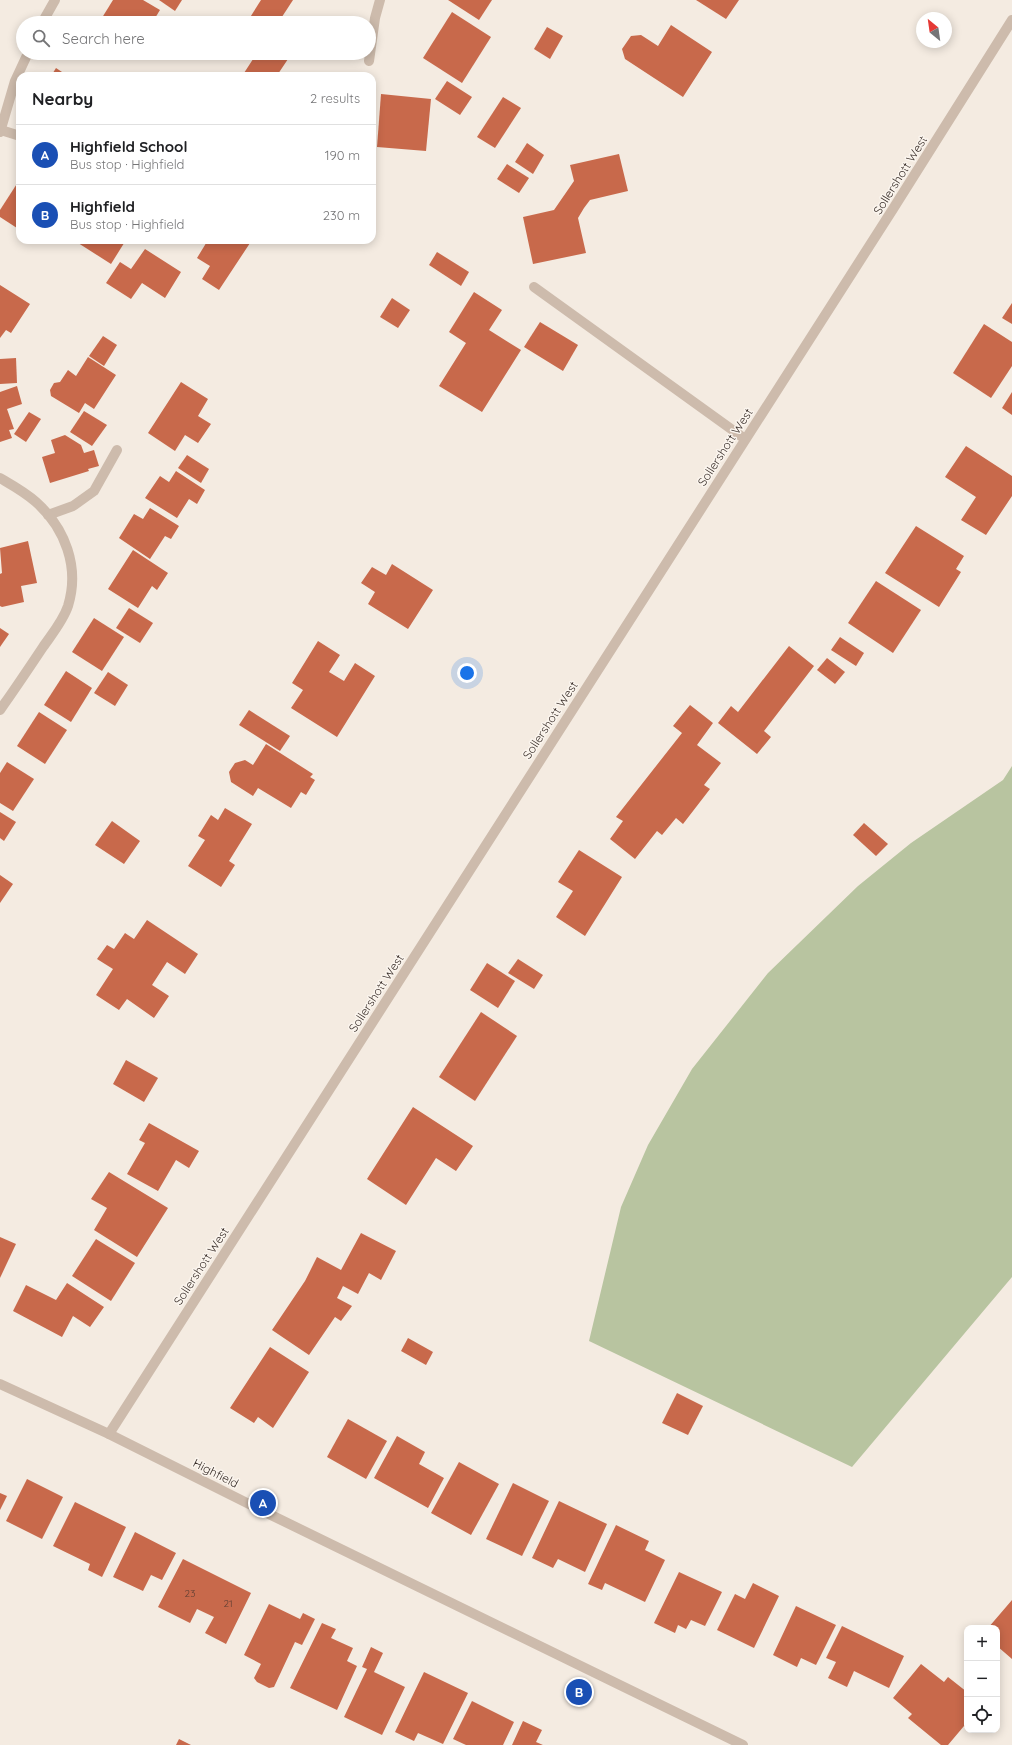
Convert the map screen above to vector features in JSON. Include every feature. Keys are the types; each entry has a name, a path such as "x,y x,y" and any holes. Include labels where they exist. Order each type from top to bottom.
{"street":[{"path":"46,16 56,0"},
{"path":"376,16 380,0"},
{"name":"Sollershott West","path":"109,1434 893,210 1012,20"},
{"path":"19,72 25,60"},
{"path":"16,79 1,131 16,135"},
{"path":"534,287 745,439"},
{"path":"48,515 73,506 94,491 117,450"},
{"path":"0,478 35,501 48,515 59,529 65,541 73,566 73,586 68,607 58,626 0,710"},
{"name":"Highfield","path":"0,1384 109,1434 299,1529 743,1745"}],"green space":[{"path":"1012,766 1012,1277 852,1467 589,1341 621,1207 648,1145 692,1069 768,973 858,886 911,843 1003,780"}],"building":[{"path":"113,0 143,0 160,10 156,16 103,16"},
{"path":"159,0 182,0 175,11"},
{"path":"261,0 293,0 283,16 251,16"},
{"path":"448,0 492,0 479,20"},
{"path":"696,0 739,0 726,19"},
{"path":"452,12 491,37 462,83 423,58"},
{"path":"671,25 712,52 683,97 625,59 622,49 631,36 641,35 658,46"},
{"path":"547,27 563,36 550,59 534,49"},
{"path":"252,60 287,60 279,72 245,72"},
{"path":"56,68 62,72 54,72"},
{"path":"447,81 472,97 460,115 435,99"},
{"path":"381,94 431,99 426,151 377,147"},
{"path":"503,97 521,108 495,148 477,137"},
{"path":"527,143 544,155 533,174 515,162"},
{"path":"619,154 628,191 590,200 584,208 578,218 586,253 533,264 523,217 554,210 574,181 570,165"},
{"path":"507,164 529,178 519,193 497,179"},
{"path":"16,185 16,227 0,217 0,210"},
{"path":"80,244 124,244 111,264"},
{"path":"206,244 249,244 219,290 202,279 210,266 197,258"},
{"path":"145,249 181,272 165,298 142,283 131,299 106,283 120,262 131,269"},
{"path":"437,252 469,272 461,286 429,265"},
{"path":"0,285 30,304 11,333 6,330 0,338"},
{"path":"474,292 502,310 489,330 521,350 482,412 439,386 466,343 449,332"},
{"path":"392,298 410,310 398,328 380,317"},
{"path":"1012,303 1012,324 1002,318"},
{"path":"540,322 578,345 563,371 524,347"},
{"path":"984,324 1012,342 1012,366 991,398 953,373"},
{"path":"103,336 117,345 104,366 89,356"},
{"path":"88,357 116,375 94,409 85,403 79,413 51,396 50,390 54,383 60,382 68,370 76,376"},
{"path":"16,358 17,383 0,384 0,359"},
{"path":"181,382 208,399 198,416 211,424 198,443 185,435 175,451 148,433"},
{"path":"17,386 22,404 7,409 14,429 9,430 12,438 0,442 0,392"},
{"path":"1012,392 1012,415 1002,408"},
{"path":"84,411 107,425 92,446 70,432"},
{"path":"29,412 41,419 26,442 14,434"},
{"path":"65,435 81,445 84,453 94,450 99,466 88,469 89,471 50,483 42,457 55,453 51,440"},
{"path":"966,446 1012,476 1012,496 986,535 961,520 976,497 945,477"},
{"path":"187,455 209,469 201,483 178,468"},
{"path":"176,471 205,490 197,504 189,499 177,518 145,498 160,476 169,482"},
{"path":"150,508 179,526 171,539 165,536 150,559 119,538 134,514 143,519"},
{"path":"916,526 964,556 956,569 961,572 939,607 885,573"},
{"path":"28,541 37,583 21,586 24,602 2,607 0,606 0,574 2,573 0,548"},
{"path":"133,550 168,573 157,590 152,586 138,608 108,589"},
{"path":"392,564 433,590 408,629 368,604 375,592 361,583 372,567 386,575"},
{"path":"876,581 921,610 893,653 848,623"},
{"path":"129,608 153,623 140,643 116,628"},
{"path":"94,618 124,637 102,671 72,652"},
{"path":"0,628 9,634 0,647"},
{"path":"840,637 864,653 856,666 831,650"},
{"path":"318,641 340,655 329,672 344,681 355,663 375,676 337,737 291,708 303,690 292,683"},
{"path":"789,646 814,666 764,731 771,737 757,754 718,723 731,706 738,712"},
{"path":"827,658 845,672 835,684 817,670"},
{"path":"66,671 92,688 71,722 44,705"},
{"path":"108,672 128,685 115,706 94,693"},
{"path":"690,705 713,723 697,745 721,763 704,785 710,789 683,824 676,818 662,835 657,831 635,859 610,839 623,821 616,817 682,733 673,726"},
{"path":"249,710 290,736 280,751 239,725"},
{"path":"39,712 67,730 45,764 17,746"},
{"path":"266,744 313,774 310,777 315,780 306,795 301,792 291,808 258,788 253,796 231,782 229,772 235,763 245,760 253,765"},
{"path":"7,762 34,779 13,811 0,803 0,773"},
{"path":"225,808 252,824 229,861 235,865 221,887 188,866 205,840 198,836 211,815 218,820"},
{"path":"0,812 16,822 4,841 0,838"},
{"path":"112,821 140,841 124,864 95,845"},
{"path":"864,823 888,844 876,856 853,835"},
{"path":"579,850 622,877 585,936 556,917 573,891 558,882"},
{"path":"0,875 13,884 0,903"},
{"path":"147,920 198,954 185,974 167,962 152,985 169,996 154,1018 127,999 119,1010 96,995 113,969 97,959 107,945 114,949 125,933 134,939"},
{"path":"518,959 543,975 534,989 508,973"},
{"path":"487,963 515,981 498,1008 470,990"},
{"path":"481,1012 517,1036 475,1101 439,1077"},
{"path":"126,1060 158,1078 144,1102 113,1084"},
{"path":"413,1107 473,1146 456,1171 436,1158 406,1205 367,1179"},
{"path":"149,1123 199,1151 189,1168 176,1160 158,1191 127,1174 145,1143 139,1140"},
{"path":"109,1172 168,1208 137,1257 94,1230 107,1208 91,1199"},
{"path":"361,1233 396,1251 381,1280 369,1273 358,1294 343,1286 337,1298 352,1306 341,1321 335,1317 309,1355 272,1330 305,1281 317,1257 341,1270"},
{"path":"0,1237 16,1244 0,1278"},
{"path":"96,1239 135,1263 111,1301 72,1276"},
{"path":"67,1283 104,1307 90,1327 73,1316 62,1337 13,1311 26,1285 56,1300"},
{"path":"408,1338 433,1352 426,1365 401,1351"},
{"path":"270,1347 309,1372 273,1428 258,1417 254,1423 230,1408"},
{"path":"677,1393 703,1406 688,1435 662,1423"},
{"path":"348,1419 387,1441 366,1479 327,1457"},
{"path":"397,1436 425,1452 419,1464 444,1478 428,1508 374,1478"},
{"path":"459,1462 499,1484 471,1535 431,1513"},
{"path":"27,1479 63,1497 42,1539 6,1521"},
{"path":"513,1483 549,1501 522,1556 486,1539"},
{"path":"0,1493 7,1496 0,1510"},
{"path":"559,1501 607,1524 585,1572 558,1559 553,1568 532,1558"},
{"path":"75,1502 126,1527 102,1577 88,1570 90,1564 53,1546"},
{"path":"616,1525 649,1541 645,1550 665,1560 645,1602 605,1583 602,1590 588,1584"},
{"path":"135,1532 176,1553 162,1580 151,1575 143,1591 113,1577"},
{"path":"183,1559 251,1593 226,1644 205,1633 214,1617 197,1609 190,1623 158,1607"},
{"path":"679,1572 722,1592 705,1626 691,1620 686,1629 678,1625 675,1633 654,1623"},
{"path":"753,1583 779,1596 754,1648 717,1630 735,1594 745,1599"},
{"path":"1012,1600 1012,1659 1000,1649 1000,1625 991,1625"},
{"path":"269,1604 300,1619 303,1613 315,1619 302,1645 295,1642 274,1687 269,1688 257,1682 254,1678 261,1664 244,1655"},
{"path":"796,1606 836,1625 816,1665 801,1658 797,1667 773,1655"},
{"path":"322,1623 336,1629 331,1638 353,1648 347,1661 357,1666 337,1710 290,1688"},
{"path":"842,1626 904,1656 889,1688 854,1671 847,1687 828,1678 836,1662 826,1658"},
{"path":"371,1647 383,1653 374,1672 405,1687 382,1735 344,1717 367,1669 362,1667"},
{"path":"921,1664 944,1682 948,1677 964,1690 964,1726 948,1745 941,1745 908,1718 912,1714 893,1698"},
{"path":"424,1672 468,1693 443,1744 418,1733 414,1741 395,1732"},
{"path":"472,1701 514,1722 503,1745 466,1745 453,1739"},
{"path":"523,1721 542,1730 536,1742 543,1745 512,1745"},
{"path":"179,1739 191,1745 176,1745"}],"place":[{"name":"Highfield School","path":"263,1503"},
{"name":"Highfield","path":"579,1692"}]}
